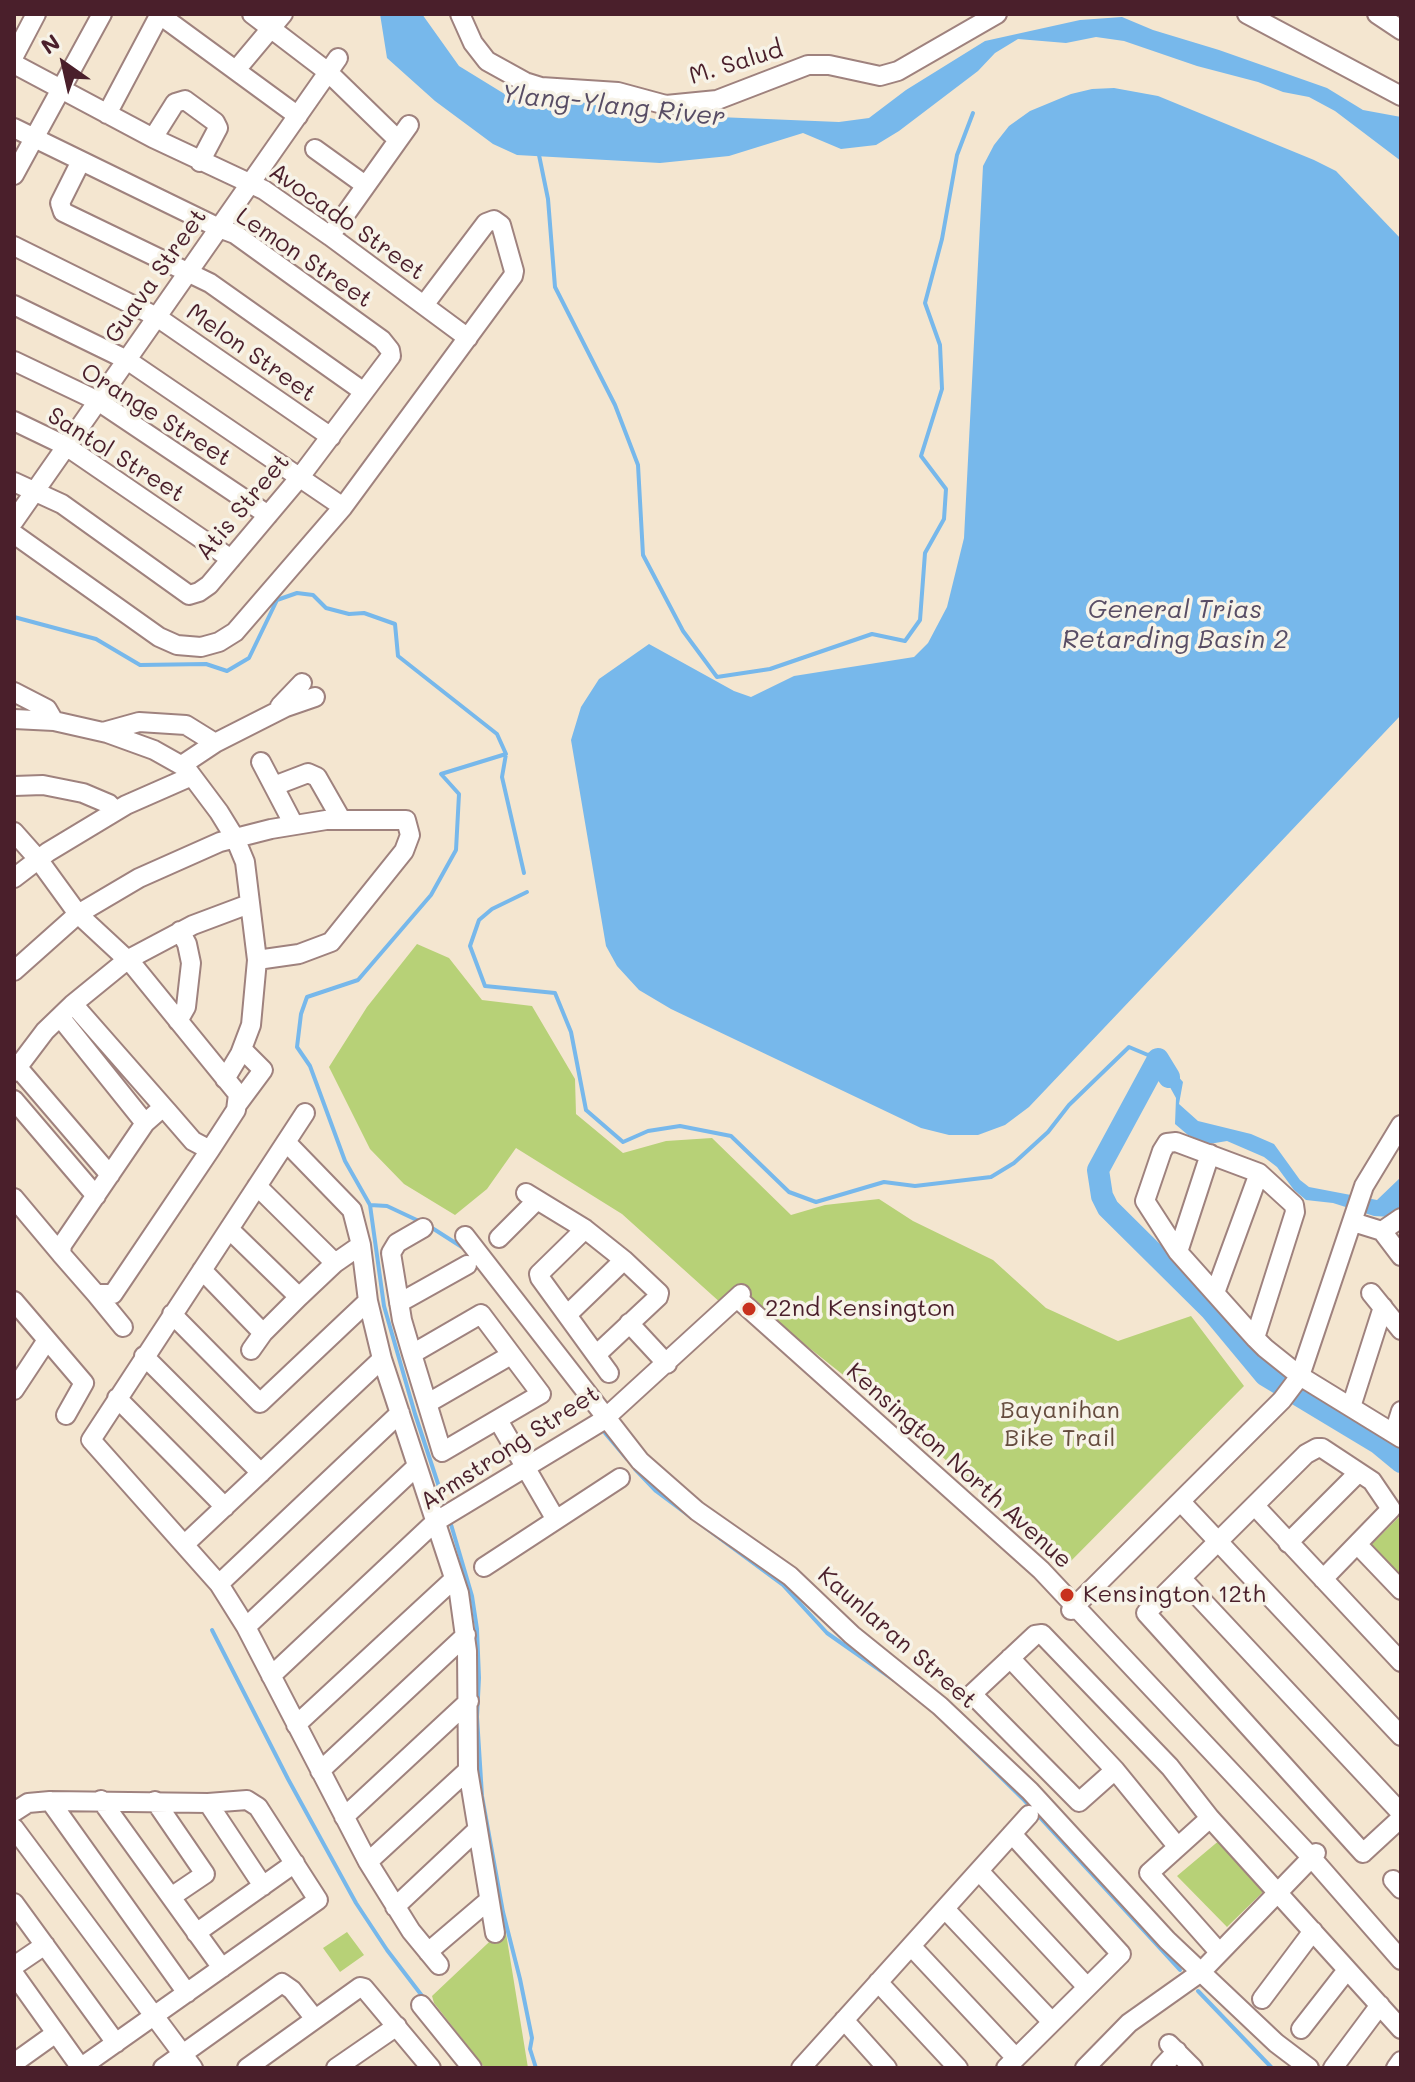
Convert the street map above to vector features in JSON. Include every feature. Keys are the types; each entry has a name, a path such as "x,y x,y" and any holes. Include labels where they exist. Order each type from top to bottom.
{"street":[{"path":"14,56 36,14"},
{"path":"14,175 102,14"},
{"path":"107,114 160,14 298,116"},
{"path":"252,14 276,21 333,65 398,140"},
{"name":"M. Salud","path":"460,14 473,43 487,61 507,74 541,87 618,92 666,105 717,100 808,65 829,65 880,76 889,74 997,14"},
{"path":"1247,14 1401,96"},
{"path":"1377,14 1401,30"},
{"path":"236,70 276,21"},
{"name":"Avocado Street","path":"14,64 200,162 251,183 330,236 468,338"},
{"name":"Guava Street","path":"14,521 333,65"},
{"path":"153,138 175,103 185,100 215,122 218,128 200,162"},
{"path":"330,236 409,125"},
{"name":"Lemon Street","path":"14,128 235,234 382,340 390,350"},
{"path":"315,149 365,185"},
{"path":"81,161 60,203 63,212 210,283 364,392"},
{"path":"14,534 159,637 177,645 201,647 219,642 235,632 343,507 513,276 504,232 494,220 486,223 424,305"},
{"name":"Melon Street","path":"14,246 157,317 331,437"},
{"path":"14,305 127,360 343,507"},
{"name":"Atis Street","path":"14,482 62,504 189,595 199,592 209,585 300,477 388,362 390,350"},
{"name":"Orange Street","path":"14,361 98,401 268,515"},
{"name":"Santol Street","path":"14,421 66,446 231,559"},
{"path":"14,878 38,859 187,771 215,743 273,714 308,690"},
{"path":"14,692 47,709 54,721"},
{"path":"14,719 54,721 103,732 154,750 187,771 235,838 245,862 257,960 251,1025 225,1079"},
{"path":"103,732 139,722 186,725 215,743"},
{"path":"261,762 294,825"},
{"path":"274,786 308,773 317,777 341,819"},
{"path":"14,786 43,785 83,793 109,804 116,811"},
{"path":"14,971 78,914 139,878 220,842 294,825 341,819 406,820 410,835 404,851 331,942 299,954 257,960"},
{"path":"14,832 78,914 127,960 238,1094 237,1105"},
{"path":"110,1175 15,1067 66,1010 127,960 180,931 249,904"},
{"path":"178,1021 186,1007 191,963 180,931"},
{"path":"66,1010 193,1141 210,1150"},
{"path":"66,1010 145,1123"},
{"path":"96,1294 113,1294 263,1070 242,1049"},
{"path":"14,1100 96,1196"},
{"path":"61,1254 62,1245 145,1123 161,1109 167,1111"},
{"path":"305,1113 91,1440 219,1584 246,1627 368,1862 395,1907 433,1958 489,1900"},
{"path":"1074,1608 1282,1400 1299,1378 1364,1186 1401,1125"},
{"path":"286,1142 346,1201 355,1218 368,1301 382,1359 417,1466 444,1516 466,1635 468,1770 495,1933"},
{"path":"1255,1338 1295,1212 1294,1205 1259,1173 1176,1142 1167,1143 1145,1201 1178,1252 1255,1338 1299,1378 1397,1436 1401,1411"},
{"path":"1178,1252 1210,1154"},
{"path":"1215,1293 1259,1173"},
{"path":"257,1186 335,1263"},
{"path":"499,1238 531,1197 585,1229 659,1293 596,1355"},
{"path":"14,1198 123,1327"},
{"path":"1382,1231 1401,1218"},
{"path":"1354,1219 1382,1231 1401,1256"},
{"path":"412,1354 481,1314 541,1394 442,1452 412,1354 399,1303 392,1248 423,1228"},
{"path":"229,1229 299,1297"},
{"path":"585,1229 539,1274 609,1373"},
{"name":"Kaunlaran Street","path":"465,1236 640,1461 672,1491 790,1576 852,1635 940,1706 1030,1791 1193,1978 1309,2068"},
{"path":"251,1350 263,1333 299,1297 335,1263 361,1245"},
{"path":"567,1315 624,1260"},
{"path":"399,1303 467,1265"},
{"path":"202,1270 263,1333"},
{"name":"Armstrong Street","path":"271,1676 444,1516 605,1418 739,1296"},
{"name":"Kensington North Avenue","path":"739,1296 1041,1570 1313,1855 1401,1960"},
{"path":"1351,1407 1377,1300 1401,1330"},
{"path":"14,1301 84,1383 66,1415"},
{"path":"172,1314 260,1403 368,1301"},
{"path":"629,1323 667,1364"},
{"path":"16,1380 47,1340"},
{"path":"428,1403 511,1355"},
{"path":"144,1356 261,1473"},
{"path":"185,1544 382,1359"},
{"path":"117,1398 225,1507"},
{"path":"219,1584 400,1413"},
{"path":"498,1420 556,1520"},
{"path":"1182,1579 1401,1816 1363,1853 1146,1613 1306,1454 1317,1448 1322,1448 1372,1481 1391,1509 1323,1579"},
{"path":"246,1627 417,1466"},
{"path":"1288,1543 1358,1473"},
{"path":"484,1567 620,1478"},
{"path":"1181,1502 1401,1736"},
{"path":"1255,1506 1401,1662"},
{"path":"1357,1544 1401,1590"},
{"path":"296,1725 454,1579"},
{"path":"1115,1770 1079,1802 972,1694 1035,1635 1042,1634 1170,1767 1210,1818 1401,2029"},
{"path":"320,1771 466,1635"},
{"path":"1010,1658 1115,1770 1177,1846"},
{"path":"344,1817 469,1701"},
{"path":"368,1862 468,1770"},
{"path":"101,1800 222,1968"},
{"path":"50,1801 187,1993"},
{"path":"14,1812 28,1803 50,1801 254,1802 318,1900 81,2068 14,1974"},
{"path":"155,1801 205,1874 171,1897"},
{"path":"208,1803 263,1886"},
{"path":"809,2065 844,2020 1029,1815"},
{"path":"1210,1818 1149,1873 1219,1952"},
{"path":"14,1828 188,2061"},
{"path":"395,1907 477,1830"},
{"path":"911,1946 1011,2063 1121,1954 1012,1834"},
{"path":"1085,2068 1129,2023 1193,1978 1313,1855"},
{"path":"196,1933 295,1863"},
{"path":"979,1871 1087,1987"},
{"path":"15,1906 116,2043"},
{"path":"945,1909 1052,2022"},
{"path":"1262,1999 1313,1931"},
{"path":"14,1966 45,1945"},
{"path":"1301,2029 1347,1970"},
{"path":"878,1982 958,2068"},
{"path":"163,2068 188,2061 282,1983 292,1990 315,2019"},
{"path":"247,2068 360,1987 397,2026 428,2067"},
{"path":"421,2005 472,2068"},
{"path":"1333,2068 1380,2005"},
{"path":"844,2020 887,2068"},
{"path":"336,2068 397,2026"},
{"path":"14,2063 56,2033"},
{"path":"1161,2068 1173,2048 1193,2068"},
{"path":"1396,2068 1401,2061"}],"green space":[{"name":"Bayanihan Bike Trail","path":"417,944 449,958 482,1000 532,1006 575,1079 576,1114 623,1153 666,1141 712,1138 791,1215 825,1205 879,1199 913,1221 993,1260 1046,1308 1118,1341 1191,1316 1244,1386 1063,1569 904,1423 736,1290 722,1304 622,1214 516,1148 487,1189 455,1215 404,1184 370,1149 329,1067 367,1007"},
{"path":"1401,1515 1401,1584 1369,1547"},
{"path":"1221,1839 1267,1888 1227,1927 1177,1876"},
{"path":"505,1927 528,2068 485,2068 434,2003 432,1996"},
{"path":"347,1932 364,1955 340,1972 323,1948"}],"water":[{"path":"380,14 422,14 459,66 516,101 582,102 654,119 718,117 839,122 869,118 906,90 985,41 1080,20 1122,17 1327,88 1363,110 1401,117 1401,161 1335,111 1309,97 1197,66 1124,41 1096,37 1066,43 1018,39 995,53 978,71 899,131 876,145 841,149 803,133 729,156 660,163 517,155 493,144 435,101 387,58"},
{"name":"General Trias Retarding Basin 2","path":"1114,88 1158,96 1336,171 1401,239 1401,715 1029,1107 1005,1125 978,1135 949,1135 921,1128 671,1009 639,990 617,966 606,946 571,740 581,707 599,679 649,644 734,691 751,697 794,676 914,657 928,643 947,607 964,538 983,166 1009,126 1030,111 1071,94"},
{"path":"1155,1050 1183,1082 1179,1104 1198,1121 1251,1134 1274,1144 1300,1180 1309,1187 1377,1200 1401,1177 1401,1208 1391,1217 1374,1216 1333,1203 1306,1200 1264,1157 1227,1141 1209,1144 1188,1135 1175,1124 1176,1098 1145,1054"}],"waterway":[{"path":"539,155 548,199 555,287 615,405 638,465 643,555 683,631 717,677 770,669 872,634 905,641 920,620 925,553 944,519 946,489 921,456 942,389 940,345 925,303 942,239 957,155 973,113"},
{"path":"14,617 96,639 140,665 206,664 227,671 249,658 277,600 297,593 313,595 326,608 349,614 364,613 395,624 398,656 497,734 506,754 502,777 524,873"},
{"path":"421,1222 387,1206 370,1205 345,1161 310,1066 297,1047 301,1014 307,997 358,980 431,895 456,850 459,794 441,774 506,754"},
{"path":"527,892 492,909 479,920 470,946 485,986 555,993 571,1032 586,1110 623,1142 648,1131 680,1126 731,1136 789,1192 816,1202 884,1182 915,1186 991,1177 1014,1163 1048,1132 1069,1105 1129,1047 1148,1055"},
{"path":"1169,1077 1158,1059 1098,1170 1102,1196 1108,1208 1211,1310 1265,1375 1378,1443 1401,1462"},
{"path":"370,1205 384,1306 446,1508"},
{"path":"429,1226 465,1249"},
{"path":"605,1433 627,1459"},
{"path":"635,1469 656,1491 692,1518"},
{"path":"450,1521 472,1596 477,1629 477,1717 482,1796 536,2068"},
{"path":"699,1523 783,1585 827,1633 894,1680"},
{"path":"212,1630 356,1903 426,2001"},
{"path":"958,1735 1022,1798 1180,1970"},
{"path":"1198,1991 1272,2068"}],"place":[{"name":"22nd Kensington","path":"749,1309"},
{"name":"Kensington 12th","path":"1067,1595"}],"water label":[{"name":"Ylang-Ylang River","path":"613,106"}]}
